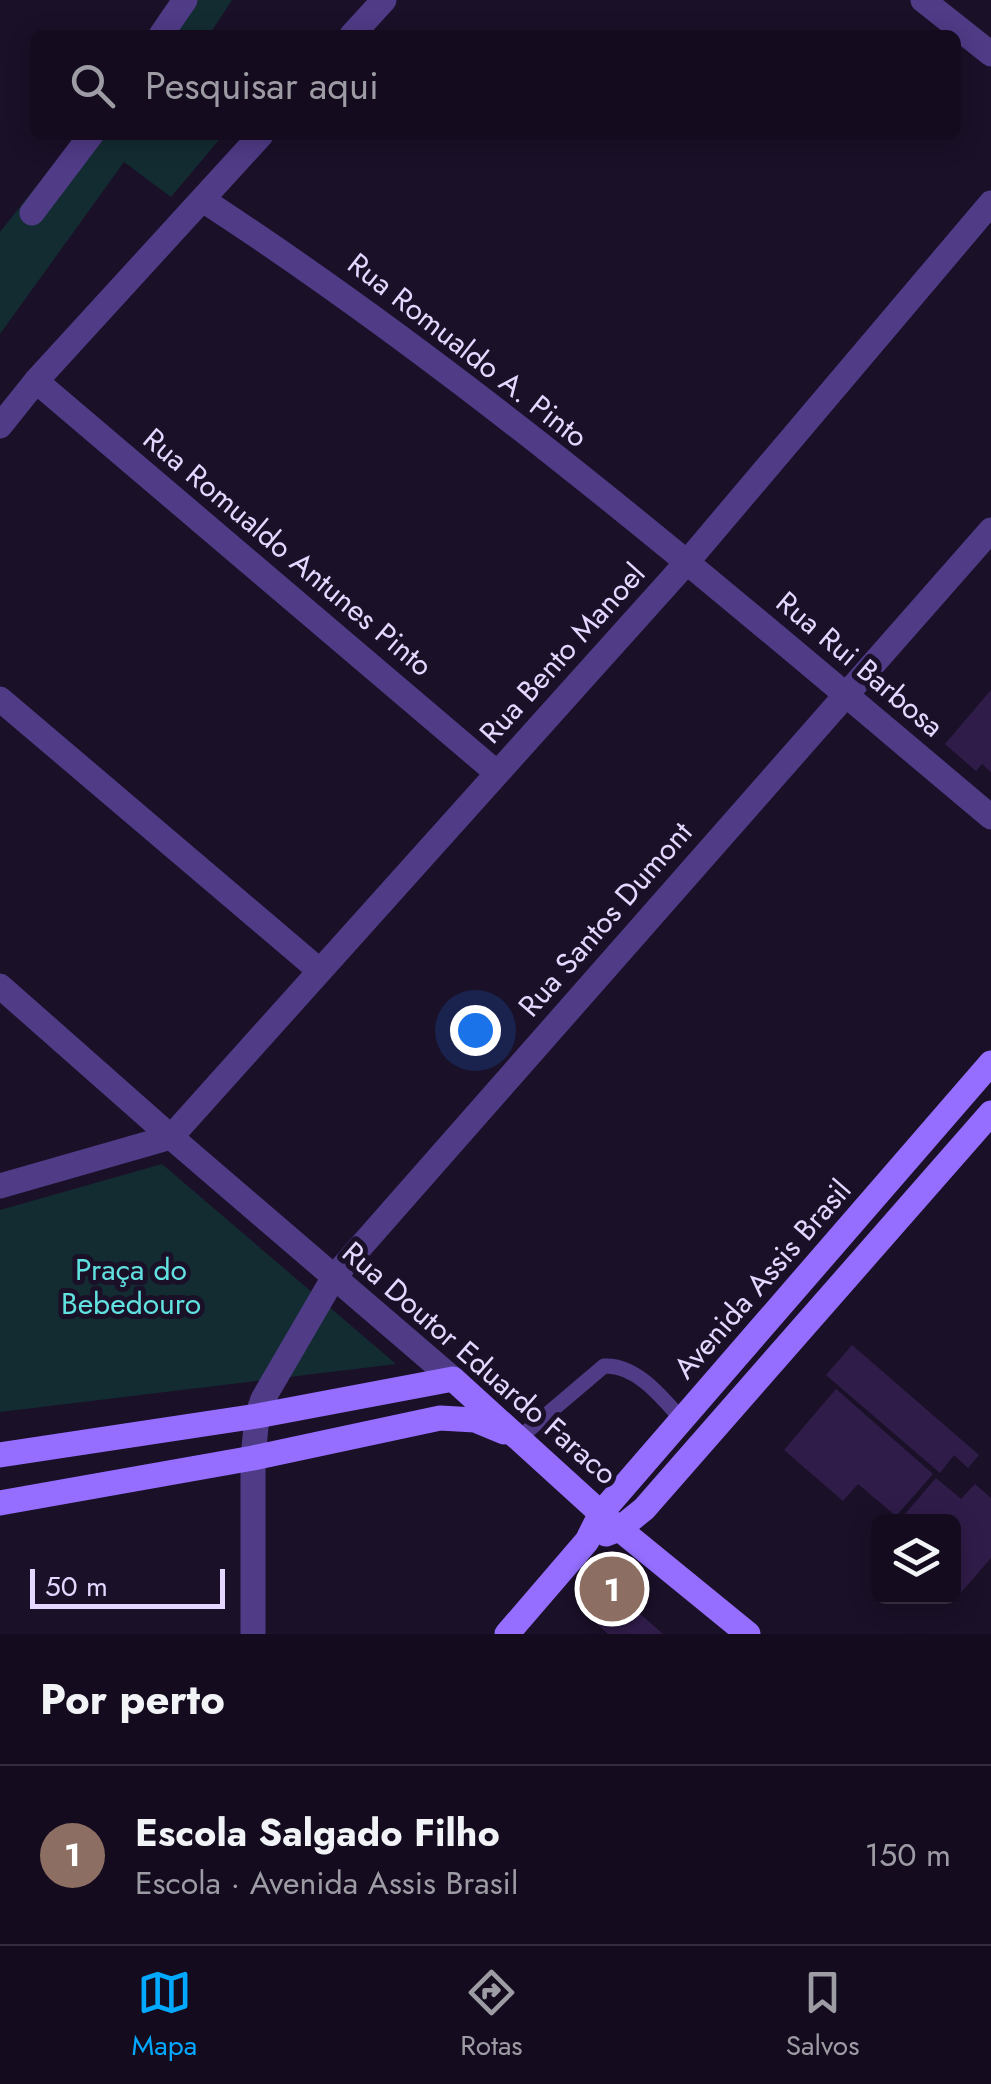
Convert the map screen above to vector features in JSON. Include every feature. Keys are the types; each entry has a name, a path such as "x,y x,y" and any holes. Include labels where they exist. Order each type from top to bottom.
{"main road":[{"name":"Avenida Assis Brasil","path":"507,1634 587,1541 610,1521 683,1421 991,1063"},
{"path":"951,1110 983,1122"},
{"name":"Avenida Assis Brasil","path":"610,1521 644,1509 983,1122"},
{"path":"728,1367 752,1386"},
{"path":"0,1455 257,1416 453,1379"},
{"name":"Rua Doutor Eduardo Faraco","path":"453,1379 610,1521 748,1634"},
{"path":"0,1503 253,1458 440,1418 475,1420 518,1439"}],"street":[{"path":"164,30 185,0"},
{"path":"357,30 384,0"},
{"path":"923,0 961,30"},
{"path":"961,30 991,54"},
{"path":"32,213 87,140"},
{"path":"0,426 36,381 256,140"},
{"name":"Rua Romualdo A. Pinto","path":"202,200 316,274 688,561"},
{"name":"Rua Bento Manoel","path":"171,1137 688,561 991,204"},
{"name":"Rua Romualdo Antunes Pinto","path":"36,381 497,774"},
{"name":"Rua Santos Dumont","path":"253,1634 253,1458 257,1416 270,1383 334,1277 991,530"},
{"name":"Rua Rui Barbosa","path":"688,561 991,817"},
{"path":"0,699 320,971"},
{"name":"Rua Doutor Eduardo Faraco","path":"0,986 453,1379"},
{"path":"0,1186 171,1137"}],"lane":[{"path":"518,1439 604,1366 614,1365 638,1376 683,1421"}],"green space":[{"path":"171,0 232,0 212,30 150,30"},
{"path":"73,140 219,140 171,197 124,162 0,334 0,232"},
{"name":"Praça do Bebedouro","path":"162,1164 396,1364 0,1412 0,1210"}],"building":[{"path":"991,690 991,772 982,764 976,771 945,744"},
{"path":"852,1345 979,1455 968,1468 954,1455 940,1473 826,1375"},
{"path":"836,1389 933,1474 894,1514 858,1484 843,1501 784,1450"},
{"path":"936,1478 961,1499 975,1484 991,1498 991,1558 961,1593 961,1514 905,1514"},
{"path":"621,1597 663,1634 608,1634 597,1624"}],"place":[{"name":"Escola Salgado Filho","path":"612,1589"}]}
